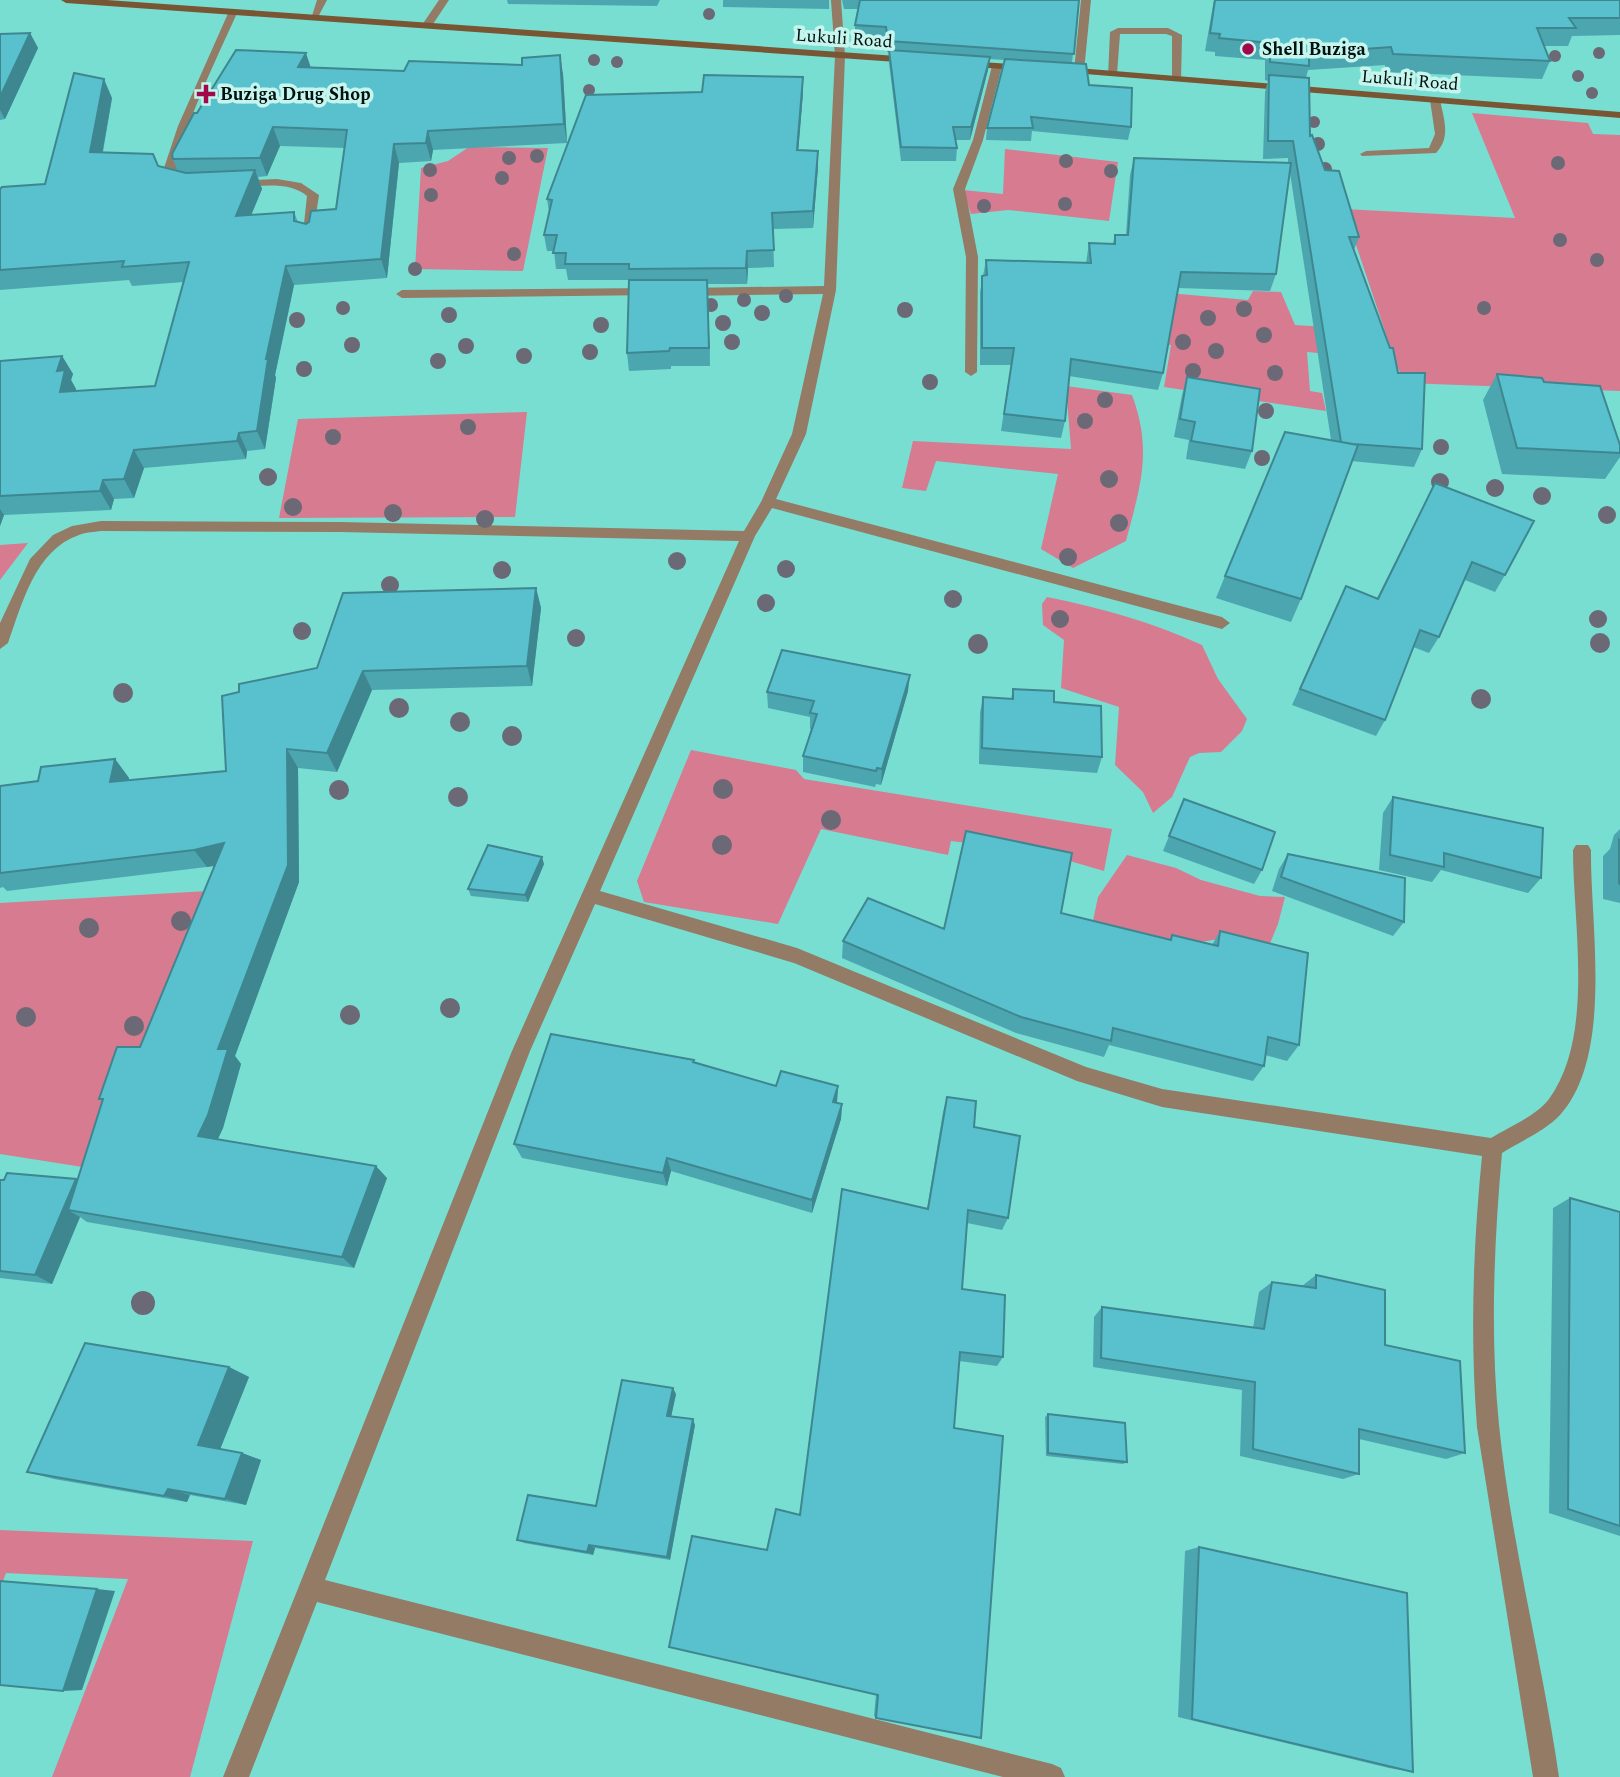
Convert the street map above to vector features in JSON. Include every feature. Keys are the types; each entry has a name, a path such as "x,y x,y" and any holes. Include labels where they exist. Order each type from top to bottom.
{"street":[{"name":"Lukuli Road","path":"66,0 919,61"},
{"path":"314,17 323,0"},
{"path":"427,25 444,0"},
{"path":"236,1777 521,1051 592,896 748,536 768,502 799,434 830,290 840,56 836,0"},
{"path":"1079,71 1086,0"},
{"path":"196,185 173,182 169,171 187,113 233,11"},
{"path":"1112,74 1114,34 1124,30 1168,31 1177,36 1177,79"},
{"path":"958,63 1038,68"},
{"path":"971,372 972,257 959,189 978,141 997,66"},
{"name":"Lukuli Road","path":"1052,69 1620,115"},
{"path":"1366,154 1432,150 1438,147 1441,140 1434,100"},
{"path":"221,184 284,184 309,190 313,195 309,237"},
{"path":"402,294 830,290"},
{"path":"768,502 1223,623"},
{"path":"0,643 29,572 48,545 73,531 101,526 340,527 748,536"},
{"path":"592,896 797,956 1084,1075 1162,1098 1493,1148 1554,1107 1576,1064 1586,1006 1586,944 1580,890 1582,849"},
{"path":"1493,1148 1486,1219 1484,1376 1496,1475 1539,1713 1546,1777"},
{"path":"310,1588 1052,1777"}],"shaded area":[{"path":"1472,113 1588,123 1593,134 1620,135 1620,391 1405,383 1396,364 1344,209 1515,218"},
{"path":"469,147 548,148 523,271 415,269 421,168 448,161"},
{"path":"1005,149 1118,162 1109,221 1008,210 971,214 963,190 1003,194"},
{"path":"1042,282 1248,300 1253,291 1281,292 1295,325 1372,330 1384,359 1307,352 1310,391 1322,393 1326,411 1164,387 1171,345 1119,337"},
{"path":"1066,386 1132,395 1142,434 1143,452 1140,486 1126,541 1073,568 1041,549 1058,474 936,461 926,491 902,488 913,441 1071,449"},
{"path":"527,412 515,517 279,518 298,419"},
{"path":"28,543 0,580 0,545"},
{"path":"1047,597 1126,616 1202,645 1218,679 1247,719 1242,731 1221,752 1199,753 1190,757 1172,797 1153,813 1143,792 1115,765 1119,707 1061,688 1064,640 1043,625 1042,604"},
{"path":"691,750 796,770 804,779 1112,829 1104,871 1039,852 951,841 948,855 821,829 778,924 644,902 637,881"},
{"path":"1127,855 1260,896 1285,897 1269,946 1231,937 1183,945 1089,940 1098,897"},
{"path":"208,891 89,1168 0,1154 0,903"},
{"path":"0,1530 253,1541 190,1777 52,1777 128,1579 6,1573 0,1589"}],"building":[{"path":"860,0 1079,0 1074,54 888,41 886,27 855,25"},
{"path":"1215,0 1620,0 1620,18 1569,18 1576,28 1537,28 1550,61 1393,54 1391,47 1309,53 1309,66 1270,62 1270,43 1219,38 1220,34 1210,33"},
{"path":"30,33 0,97 0,34"},
{"path":"236,50 306,53 298,67 404,71 409,61 522,65 522,58 560,55 564,124 428,131 426,143 394,144 381,259 286,266 266,359 257,431 239,433 237,441 134,450 124,479 103,480 100,491 0,496 0,361 62,356 57,371 65,370 60,392 155,386 189,262 122,267 124,261 0,270 0,189 45,184 74,73 104,79 90,152 153,154 158,166 186,173 255,170 236,216 294,212 294,221 306,224 311,211 336,209 347,130 273,127 260,158 173,159 172,154 194,113 197,113"},
{"path":"889,50 990,57 971,127 953,127 957,148 901,147"},
{"path":"1005,59 1086,64 1089,85 1132,88 1131,127 1031,117 1033,128 987,128"},
{"path":"704,75 803,77 797,150 818,151 813,211 772,213 774,250 747,251 746,268 629,269 629,264 565,264 566,253 553,253 557,235 544,235 552,200 547,199 586,95 702,92"},
{"path":"1269,75 1309,78 1310,136 1312,135 1325,170 1339,171 1359,237 1349,237 1390,348 1393,348 1398,373 1425,373 1422,449 1341,442 1293,141 1268,141"},
{"path":"1134,158 1291,163 1276,274 1181,272 1163,373 1071,359 1065,421 1004,414 1014,348 982,348 982,276 987,275 986,260 1091,263 1089,243 1115,244 1115,235 1128,235"},
{"path":"629,280 707,280 709,348 670,348 669,351 627,353"},
{"path":"1497,374 1542,378 1544,382 1600,386 1620,445 1620,453 1517,448"},
{"path":"1187,377 1260,389 1252,451 1191,441 1195,422 1180,419"},
{"path":"1285,432 1358,445 1301,599 1225,576"},
{"path":"1435,483 1534,521 1505,575 1472,562 1439,637 1420,630 1385,720 1300,689 1346,586 1378,599"},
{"path":"536,588 527,666 363,671 327,753 287,749 288,865 218,1049 228,1049 208,1115 198,1136 376,1166 342,1257 68,1210 103,1099 99,1099 117,1047 140,1047 224,843 194,850 0,873 0,786 38,781 41,767 115,759 110,782 226,771 222,696 239,692 239,684 317,668 343,593"},
{"path":"782,650 910,675 882,769 877,768 876,771 803,756 817,714 810,713 814,701 767,692"},
{"path":"1013,689 1054,691 1054,702 1101,706 1102,757 982,748 983,697 1013,699"},
{"path":"1393,797 1543,828 1541,878 1444,853 1444,867 1390,855"},
{"path":"1184,799 1275,832 1262,870 1169,836"},
{"path":"966,831 1072,853 1061,913 1171,940 1172,935 1218,946 1220,931 1308,953 1299,1045 1268,1037 1264,1066 1113,1028 1111,1041 1021,1017 843,941 868,898 944,929"},
{"path":"1620,841 1620,884 1619,883"},
{"path":"488,845 542,857 525,895 468,889"},
{"path":"1288,854 1405,878 1404,922 1281,877"},
{"path":"551,1034 694,1060 693,1062 776,1086 781,1071 838,1086 833,1102 842,1104 812,1200 667,1158 663,1173 514,1144"},
{"path":"947,1097 976,1101 974,1127 1020,1136 1008,1218 968,1210 962,1289 1005,1295 1003,1357 960,1352 954,1428 1003,1436 981,1738 876,1718 878,1695 669,1647 692,1536 767,1550 776,1509 800,1515 842,1189 928,1209"},
{"path":"7,1173 76,1179 35,1275 0,1271 0,1180 4,1180"},
{"path":"1570,1198 1620,1212 1620,1526 1568,1509"},
{"path":"1316,1275 1385,1290 1385,1345 1460,1361 1465,1453 1359,1429 1359,1474 1253,1449 1255,1382 1101,1358 1102,1307 1264,1329 1272,1282 1316,1288"},
{"path":"85,1343 229,1367 198,1445 242,1453 225,1499 168,1489 164,1496 27,1472"},
{"path":"622,1380 673,1388 667,1416 693,1419 667,1557 589,1545 587,1552 517,1540 528,1495 596,1506"},
{"path":"1048,1414 1125,1423 1127,1462 1048,1453"},
{"path":"1199,1547 1407,1593 1413,1772 1192,1719"},
{"path":"0,1581 97,1589 63,1691 0,1685"}],"place":[{"name":"Shell Buziga","path":"1248,49"},
{"name":"Buziga Drug Shop","path":"206,94"}]}
